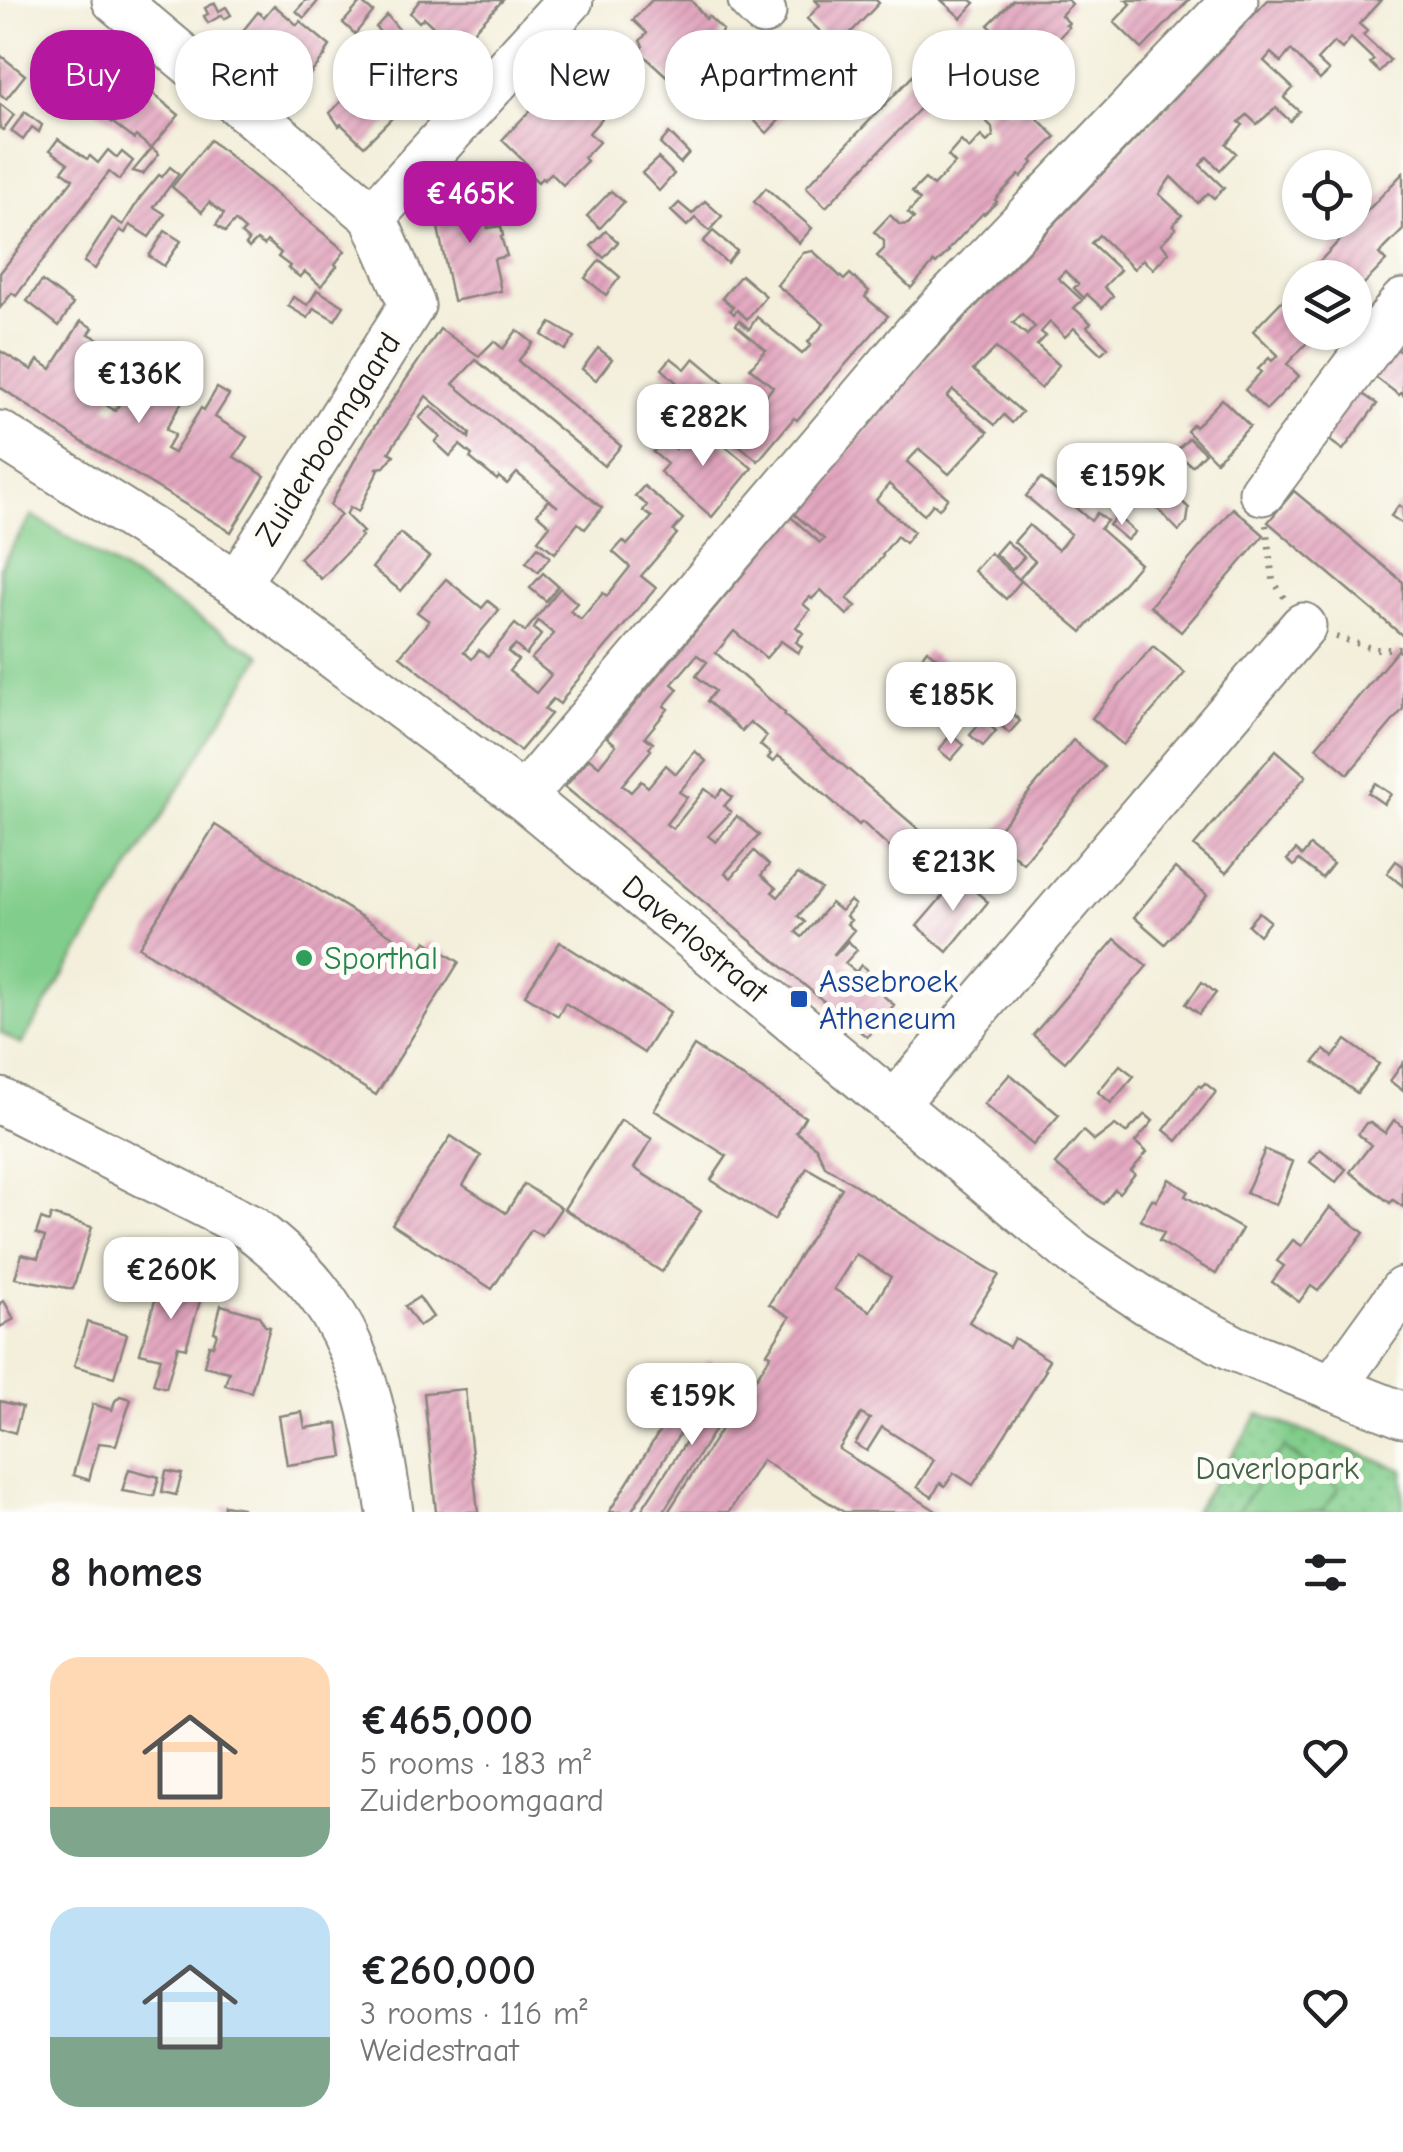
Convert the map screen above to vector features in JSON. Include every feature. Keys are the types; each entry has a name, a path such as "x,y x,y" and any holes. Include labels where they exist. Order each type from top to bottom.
{"street":[{"name":"Zuiderboomgaard","path":"115,0 373,216 412,304 237,584"},
{"path":"373,216 570,0"},
{"path":"524,797 915,335 1235,0"},
{"path":"1262,492 1403,302"},
{"name":"Daverlostraat","path":"0,434 237,584 524,797 1076,1255 1147,1302 1234,1348 1403,1416"},
{"path":"894,1106 1303,626"},
{"path":"0,1102 251,1228 278,1249 323,1298 355,1358 372,1414 390,1512"},
{"path":"1333,1386 1403,1290"}],"green space":[{"path":"32,515 261,656 21,1045 0,1032 0,567"},
{"name":"Daverlopark","path":"1259,1414 1403,1470 1403,1512 1194,1512"},
{"path":"1284,1448 1339,1488 1321,1512 1237,1512"}],"building":[{"path":"306,0 319,0 304,18 296,11"},
{"path":"420,0 503,0 475,30 437,30 424,18 419,22 410,13"},
{"path":"652,0 691,0 706,19 708,16 723,30 665,30 665,75 645,56 647,33 633,20"},
{"path":"815,0 879,3 853,30 819,30 807,19 820,5"},
{"path":"941,0 971,0 975,3 961,18"},
{"path":"1013,0 1068,0 1072,4 1061,15 1069,23 1066,30 993,30 988,25"},
{"path":"1126,0 1189,0 1142,49 1114,22 1131,4"},
{"path":"1268,0 1381,0 1359,24 1367,31 1363,35 1390,60 1379,72 1370,63 1374,60 1351,38 1342,49 1334,42 1317,60 1329,71 1320,80 1291,50 1281,62 1271,53 1264,61 1293,88 1284,98 1299,111 1290,121 1276,108 1257,124 1247,115 1239,122 1243,125 1226,144 1236,153 1220,170 1207,157 1200,165 1224,188 1214,198 1208,193 1198,203 1171,177 1159,194 1182,215 1161,244 1169,252 1153,269 1143,259 1134,269 1099,235 1091,243 1120,270 1104,287 1113,296 1102,308 1074,288 1078,284 1065,271 1058,278 1082,300 1074,308 1108,347 1101,354 1074,328 1065,337 1050,322 1041,332 1046,336 1037,345 1059,365 1041,389 996,348 973,370 1022,412 1012,423 1004,415 995,425 953,390 947,397 988,432 949,474 919,449 907,462 948,498 939,509 933,504 924,515 889,484 876,500 914,532 905,543 897,536 847,599 856,606 847,615 821,590 803,604 810,610 796,627 803,633 796,642 802,647 798,653 781,641 766,658 734,631 716,653 930,839 908,864 795,768 778,756 773,762 768,758 771,754 760,745 767,736 750,722 742,731 707,701 715,691 696,676 707,662 697,655 672,684 678,689 664,706 668,709 645,737 653,743 651,750 622,785 631,792 641,781 648,787 666,765 676,774 695,751 706,761 679,792 687,797 666,824 673,829 705,789 716,797 723,789 732,797 724,806 731,812 708,836 716,842 737,816 759,835 725,873 731,878 754,851 769,865 761,875 776,888 772,892 778,897 798,874 821,889 798,916 805,922 796,932 802,937 831,903 841,911 850,901 855,905 846,916 851,920 847,924 854,930 834,954 848,941 857,950 845,963 856,972 861,965 867,970 862,977 894,1005 867,1037 565,787 589,758 599,766 616,745 607,737 791,517 820,543 824,539 794,514 915,370","holes":["1022,314 1035,327 1027,335 1013,323"]},
{"path":"361,2 373,12 358,30 351,30 343,23"},
{"path":"215,3 219,11 226,7 231,15 208,23 205,8"},
{"path":"274,5 297,25 300,21 311,30 243,30 258,12 264,17"},
{"path":"387,15 399,30 378,30 376,27"},
{"path":"313,32 330,46 313,71"},
{"path":"0,55 25,75 6,99 0,94"},
{"path":"912,77 912,117 826,207 806,187 870,120 892,120 892,97"},
{"path":"155,95 175,112 175,120 151,148 136,136 134,139 109,120 155,120"},
{"path":"0,104 14,115 3,130 0,128"},
{"path":"25,112 30,120 42,125 39,132 32,127 23,140 11,131"},
{"path":"335,120 390,120 364,146"},
{"path":"521,120 600,120 589,133 599,142 563,185 551,173 538,182 523,168 527,164 502,140"},
{"path":"754,120 779,120 767,133"},
{"path":"985,120 1039,120 1056,137 911,288 877,256 884,249 884,241 874,232 890,215 900,225 908,224 914,218 908,213 920,200 912,192 925,179 933,186 955,163 948,156 961,141 969,149 981,136 987,142 993,136 992,127"},
{"path":"669,133 689,153 680,163 660,144"},
{"path":"58,139 98,163 108,150 117,158 122,152 133,161 119,180 109,172 16,296 12,293 0,308 0,273 73,179 62,171 68,163 50,150"},
{"path":"210,140 345,251 321,286 305,272 300,277 288,268 278,257 281,253 267,241 264,245 257,240 249,248 249,241 241,234 245,230 235,221 225,232 216,225 224,214 209,202 202,212 172,187"},
{"path":"152,148 159,154 143,174 133,171"},
{"path":"658,158 674,174 659,191 642,173"},
{"path":"170,167 179,174 154,207 165,214 149,237 130,225 125,233 120,230 95,269 84,262 112,218 123,225 140,198"},
{"path":"1403,173 1403,230 1379,254 1386,261 1372,275 1372,260 1321,260 1340,240 1372,240 1372,206"},
{"path":"766,188 812,228 799,243 754,202"},
{"path":"611,191 624,202 600,228 587,216"},
{"path":"489,192 493,207 484,209 488,228 501,226 507,256 494,259 501,291 453,301 433,203"},
{"path":"705,201 722,216 709,231 695,218 687,226 671,211 679,203 692,214"},
{"path":"165,231 181,241 164,266 149,256"},
{"path":"606,231 618,242 604,258 591,246"},
{"path":"713,231 737,251 727,263 703,242"},
{"path":"813,251 844,280 850,274 869,291 865,297 888,316 758,461 700,412 704,408 662,369 671,358 685,369 694,358 736,393 743,385 761,402 773,387 750,368 766,350 736,325 739,320 749,329 757,317 802,354 824,324 777,285 803,253"},
{"path":"600,260 620,277 606,295 585,278"},
{"path":"741,275 766,296 747,319 737,310 734,314 730,310 733,307 722,298"},
{"path":"42,281 73,304 59,326 27,301"},
{"path":"317,290 344,306 335,320 314,308 308,318 288,306 293,297 308,305"},
{"path":"1282,301 1282,350 1300,350 1287,364 1299,376 1266,410 1245,390 1261,372 1258,369 1278,355 1253,331"},
{"path":"81,321 93,328 89,334 127,354 110,380 119,386 106,405 115,411 145,363 159,372 148,389 158,395 164,385 186,395 166,429 175,435 166,449 174,453 217,388 229,395 215,417 247,437 234,457 265,476 231,532 0,387 0,351 32,370 38,360 51,369"},
{"path":"551,323 575,337 565,350 542,335"},
{"path":"440,329 479,356 494,341 503,349 517,330 533,343 518,361 621,446 604,466 476,360 453,384 602,508 585,529 578,523 555,553 538,540 550,525 537,514 548,500 558,507 517,473 507,484 499,477 497,480 460,445 450,456 435,442 440,437 419,418 431,406 469,438 470,433 426,396 389,452 394,455 384,467 376,468 379,469 358,512 350,507 346,515 363,532 362,536 321,579 299,558 341,515 330,505 368,436"},
{"path":"1387,342 1403,354 1403,395 1366,370"},
{"path":"598,348 612,359 596,380 582,369"},
{"path":"1353,387 1377,404 1343,450 1318,432"},
{"path":"1222,399 1250,426 1216,461 1187,431"},
{"path":"697,423 752,468 712,517 660,472 667,464 653,452 664,439 676,449"},
{"path":"1189,438 1205,453 1192,466 1175,452"},
{"path":"1041,478 1091,521 1097,513 1107,521 1100,529 1140,564 1082,632 1019,579 1035,561 1014,542 1029,525 1058,550 1071,534 1026,496"},
{"path":"1114,484 1124,493 1112,507 1102,498"},
{"path":"644,486 683,519 673,531 677,534 641,576 656,588 560,704 553,699 544,709 551,714 520,751 400,656 429,621 417,612 446,579 482,608 488,601 499,610 464,652 472,659 479,650 488,657 515,624 525,632 560,588 577,603 570,611 581,619 603,593 607,596 630,567 613,552 623,541 627,545 652,517 643,511 647,505 635,496","holes":["538,621 554,634 531,659 551,675 536,693 509,671 518,660 508,652 515,645 526,655 541,635 534,629"]},
{"path":"1167,488 1189,508 1187,522 1179,531 1152,503"},
{"path":"1294,491 1403,582 1403,636 1268,522"},
{"path":"1399,505 1403,508 1403,524 1391,516"},
{"path":"1233,508 1264,535 1181,632 1150,606"},
{"path":"1117,516 1135,532 1127,540 1109,525"},
{"path":"400,533 429,557 401,591 372,568"},
{"path":"1006,541 1024,557 1012,570 995,554"},
{"path":"538,547 550,557 538,572 526,562"},
{"path":"990,553 1021,581 1006,599 974,571"},
{"path":"543,573 558,586 546,601 530,588"},
{"path":"1153,646 1185,673 1123,745 1092,718"},
{"path":"927,650 946,665 937,676 919,660"},
{"path":"1398,650 1403,654 1403,709 1348,774 1316,747"},
{"path":"1008,709 1020,721 1009,733 996,721"},
{"path":"983,720 996,731 983,746 970,735"},
{"path":"951,734 964,745 951,760 939,750"},
{"path":"1073,740 1104,767 1023,863 992,837"},
{"path":"1276,750 1306,776 1226,873 1194,846"},
{"path":"1375,783 1391,794 1384,804 1368,793"},
{"name":"Sporthal","path":"215,825 419,953 426,941 459,962 376,1095 139,947"},
{"path":"933,845 944,854 934,867 923,858"},
{"path":"1310,846 1333,864 1322,878 1299,860 1294,866 1287,860 1296,850 1302,856"},
{"path":"1396,861 1403,866 1403,886 1387,873"},
{"path":"1175,868 1207,895 1165,944 1134,917"},
{"path":"959,877 988,902 947,952 917,926"},
{"path":"1259,912 1270,921 1259,935 1248,925"},
{"path":"1115,939 1147,966 1065,1062 1033,1035"},
{"path":"560,942 670,1012 644,1053 565,1003 558,1016 525,995"},
{"path":"1202,982 1216,993 1199,1014 1186,1004"},
{"path":"1346,1040 1379,1064 1357,1093 1314,1062 1324,1050 1333,1057"},
{"path":"694,1046 805,1117 796,1132 816,1147 825,1166 999,1275 969,1322 1009,1347 1014,1338 1049,1360 973,1485 954,1473 945,1486 940,1483 932,1497 917,1487 934,1460 882,1427 867,1451 855,1444 870,1419 861,1414 839,1449 938,1512 844,1512 762,1460 729,1512 668,1512 771,1355 767,1353 790,1317 769,1304 842,1188 807,1168 774,1220 711,1180 727,1156 654,1110","holes":["856,1254 891,1277 870,1311 834,1289"]},
{"path":"1403,1063 1403,1091 1390,1081"},
{"path":"1120,1065 1134,1076 1111,1103 1098,1092"},
{"path":"1010,1074 1059,1115 1033,1145 984,1104"},
{"path":"1205,1083 1216,1092 1177,1141 1164,1130 1199,1085"},
{"path":"1145,1114 1153,1121 1135,1142 1147,1152 1119,1193 1115,1189 1103,1204 1055,1164 1083,1131 1094,1141 1115,1125 1126,1133"},
{"path":"621,1120 652,1139 634,1168 701,1211 662,1272 564,1209"},
{"path":"1394,1120 1403,1127 1403,1207 1393,1200 1390,1203 1350,1172 1371,1145 1358,1134 1366,1123 1385,1133"},
{"path":"451,1136 481,1156 463,1185 506,1213 524,1184 561,1208 542,1236 531,1230 492,1289 392,1224"},
{"path":"1320,1149 1346,1169 1336,1182 1310,1162"},
{"path":"1265,1150 1293,1162 1276,1205 1246,1193"},
{"path":"1169,1179 1188,1191 1185,1196 1242,1229 1216,1274 1159,1241 1164,1233 1140,1220"},
{"path":"1330,1207 1364,1233 1318,1291 1311,1286 1299,1302 1272,1282 1284,1266 1277,1261 1293,1240 1302,1246"},
{"path":"51,1215 92,1227 73,1289 15,1278 22,1254 38,1258 45,1237 36,1234 41,1219 49,1222"},
{"path":"163,1272 205,1284 186,1348 178,1346 166,1388 153,1384 161,1358 140,1353"},
{"path":"419,1297 433,1317 419,1326 405,1306"},
{"path":"4,1301 14,1319 0,1327 0,1303"},
{"path":"221,1305 259,1316 270,1327 251,1392 225,1385 229,1372 204,1366 209,1345 213,1346 217,1333 214,1332"},
{"path":"87,1322 127,1334 114,1377 74,1366"},
{"path":"708,1360 721,1368 631,1512 609,1512 693,1378"},
{"path":"730,1374 741,1382 729,1401 732,1402 663,1512 640,1512"},
{"path":"465,1389 478,1512 436,1512 424,1393"},
{"path":"120,1396 131,1399 116,1445 99,1443 89,1480 73,1475 93,1404 112,1410"},
{"path":"0,1401 22,1407 15,1433 0,1428"},
{"path":"302,1412 305,1428 338,1423 343,1457 287,1465 279,1416"},
{"path":"129,1469 159,1477 154,1496 122,1491"},
{"path":"166,1471 182,1474 176,1495 162,1492"},
{"path":"224,1505 242,1508 242,1512 223,1512"}],"place":[{"name":"Sporthal","path":"304,958"},
{"name":"Assebroek Atheneum","path":"799,999"}]}
